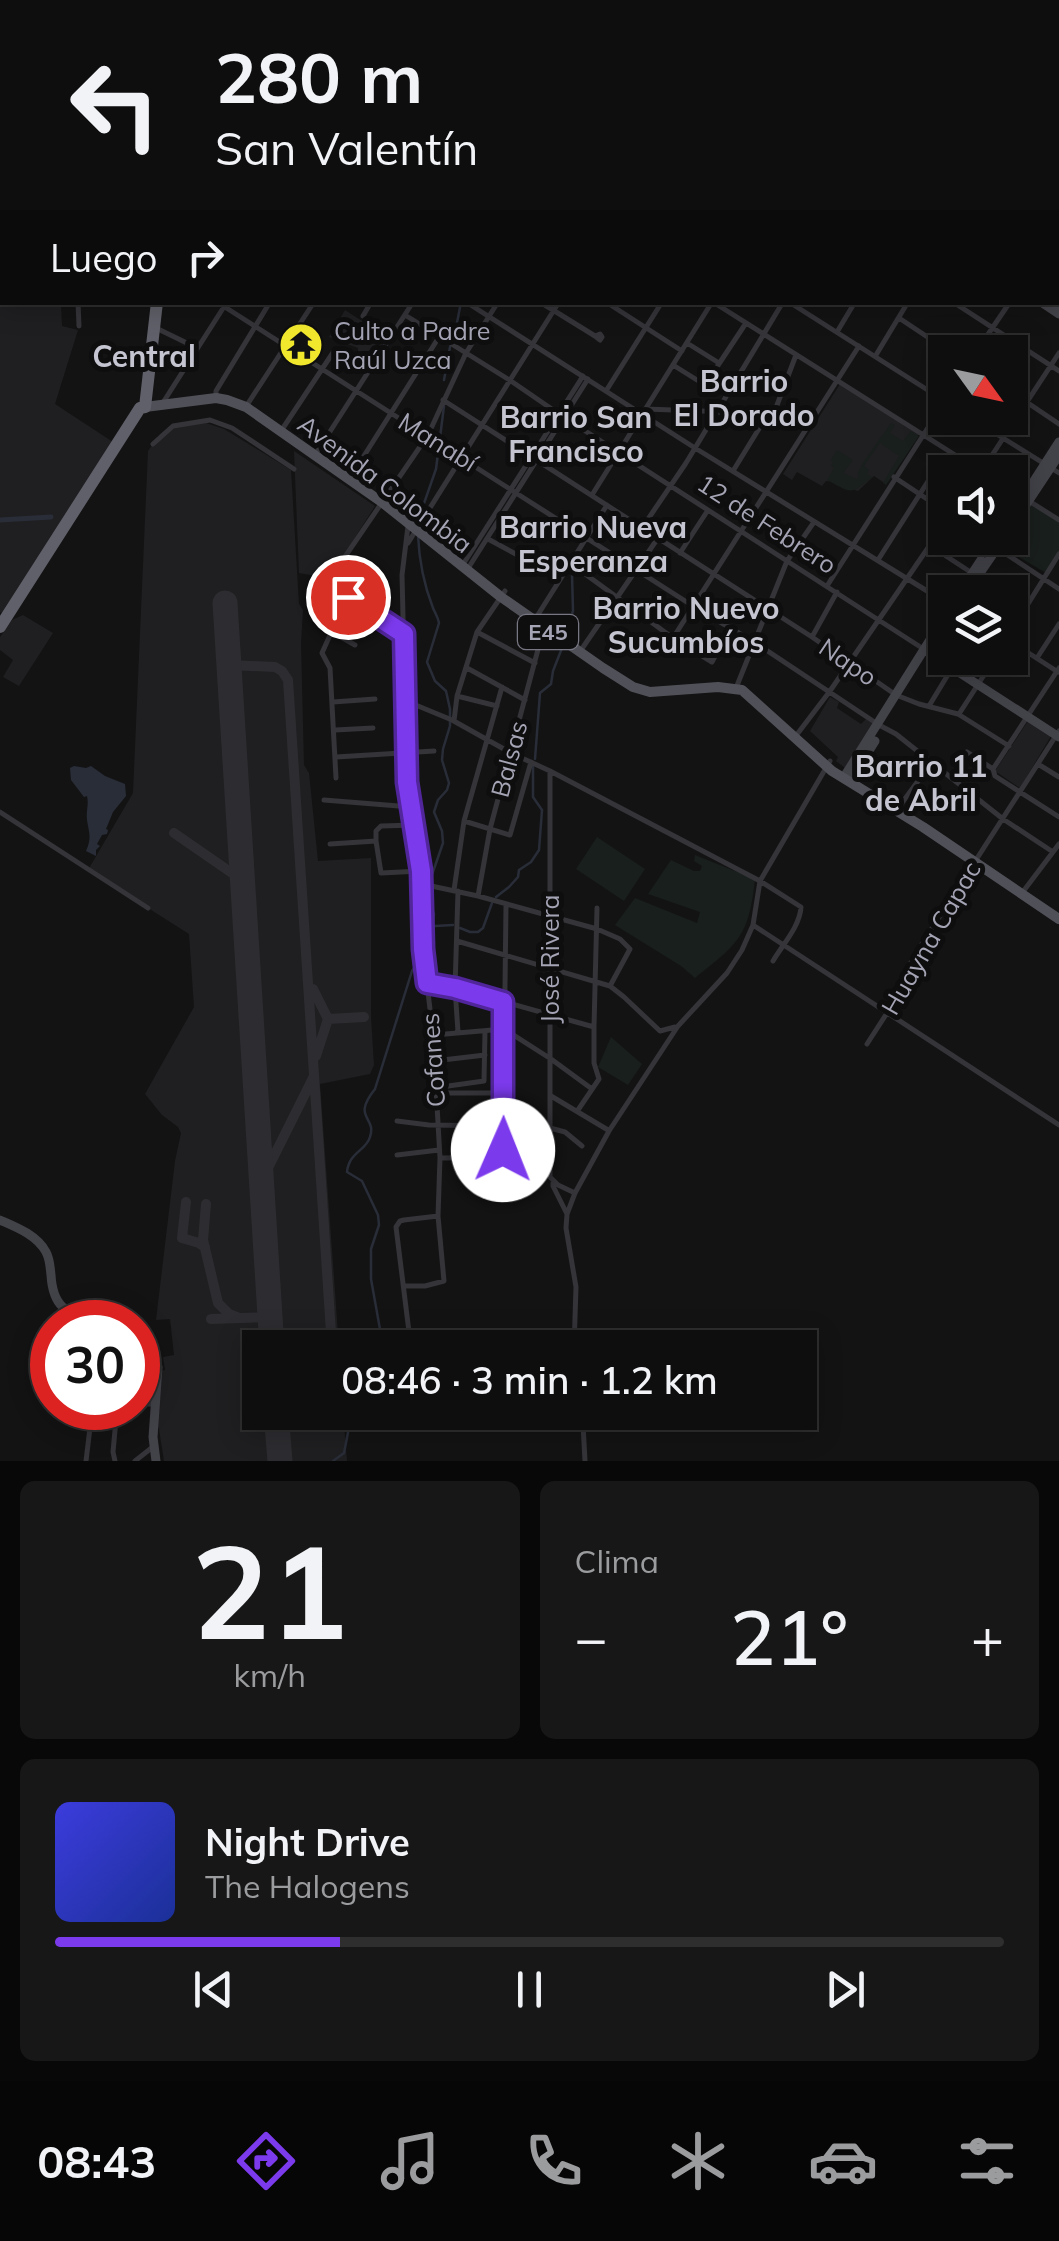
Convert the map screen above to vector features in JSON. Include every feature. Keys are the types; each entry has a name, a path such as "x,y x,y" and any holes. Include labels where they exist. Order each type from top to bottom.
{"highway":[{"path":"0,627 142,408 153,327 152,305"},
{"path":"142,408 152,305"}],"main road":[{"name":"Avenida Colombia","path":"142,408 213,398 246,408 383,503 540,622 641,690 660,693 736,686"},
{"path":"1052,468 1059,442"},
{"path":"1028,497 1059,455"},
{"path":"845,777 928,647"},
{"name":"12 de Febrero","path":"964,675 1058,734"},
{"path":"736,686 845,777 1059,919"},
{"path":"0,1220 23,1230 43,1248 56,1300"},
{"path":"154,1430 156,1461"}],"street":[{"path":"78,305 79,326"},
{"path":"163,404 225,305"},
{"name":"Manabí","path":"225,305 830,691 1054,852"},
{"path":"210,420 216,390 268,305"},
{"path":"246,408 312,305"},
{"path":"363,316 369,305"},
{"path":"315,455 410,305"},
{"path":"471,305 928,591"},
{"path":"312,606 428,435 466,353 496,305"},
{"path":"545,305 595,336"},
{"name":"Cofanes","path":"404,1286 444,1281 438,1216 440,1158 433,1036 423,949 427,885 421,871 407,782 402,574 406,545 412,526 463,458 557,305"},
{"path":"611,305 682,351"},
{"path":"606,391 660,305"},
{"path":"592,495 711,305"},
{"path":"718,305 954,455"},
{"path":"642,528 784,305"},
{"path":"791,305 928,390"},
{"path":"837,332 853,305"},
{"path":"876,356 906,305"},
{"path":"958,305 1059,371"},
{"path":"988,335 1008,305"},
{"path":"350,479 443,339 405,315"},
{"path":"898,318 928,338"},
{"path":"672,365 705,385 746,323"},
{"path":"153,327 197,348"},
{"name":"12 de Febrero","path":"443,339 926,651"},
{"path":"687,343 719,363"},
{"path":"672,638 859,346"},
{"path":"281,432 334,351"},
{"path":"1059,353 1028,402 1059,424"},
{"path":"733,470 771,414 796,355"},
{"path":"740,374 784,384"},
{"path":"466,567 586,377"},
{"name":"Napo","path":"443,400 899,695 958,714 1008,746"},
{"path":"643,411 771,414 811,422"},
{"path":"154,444 173,426 210,420 232,428 294,469"},
{"path":"827,586 928,427"},
{"path":"998,435 1052,468"},
{"path":"992,455 1005,435"},
{"path":"894,477 928,499"},
{"path":"878,560 928,482"},
{"path":"466,567 488,539 514,491"},
{"path":"1028,500 1059,520"},
{"name":"Balsas","path":"478,896 490,829 526,700 540,622 560,578 607,505"},
{"path":"680,553 708,510"},
{"path":"736,686 787,561 814,522"},
{"name":"Cofanes","path":"406,545 412,526"},
{"path":"581,651 658,538"},
{"path":"488,539 560,578"},
{"path":"796,735 928,548"},
{"path":"1028,603 1059,554"},
{"path":"947,555 973,575"},
{"path":"1015,555 1059,588"},
{"path":"570,563 672,638 712,662 730,627"},
{"path":"327,583 404,634"},
{"path":"812,637 836,592"},
{"path":"451,720 477,632 503,594"},
{"path":"336,778 330,668 322,653 348,597"},
{"path":"1037,658 1059,624"},
{"path":"332,632 355,645"},
{"path":"477,632 534,663"},
{"path":"992,769 1058,671 1028,652"},
{"path":"466,668 526,700"},
{"path":"929,706 948,675"},
{"path":"958,714 985,675"},
{"path":"458,1032 456,891 464,821 502,686"},
{"path":"457,696 497,706"},
{"path":"332,702 375,699"},
{"path":"405,700 760,880 800,907 798,920 773,961"},
{"path":"334,730 373,728"},
{"name":"Huayna Capac","path":"866,1044 908,982 910,964 1058,734"},
{"path":"336,756 434,751"},
{"path":"966,752 992,769 995,776 1059,817"},
{"path":"464,821 510,835 531,762"},
{"path":"896,811 932,762"},
{"path":"575,1330 576,1287 566,1228 575,1193 608,1131 678,1026 727,973 754,926 760,880 828,764"},
{"path":"1038,764 1059,777"},
{"name":"José Rivera","path":"550,771 553,1182"},
{"path":"324,800 411,807"},
{"path":"0,812 148,908"},
{"path":"415,825 381,826 376,841 381,873 421,871"},
{"path":"330,844 376,841"},
{"path":"1022,894 1059,844"},
{"path":"427,885 597,928 620,939 630,949 610,986"},
{"path":"440,1158 500,1156 504,1144 506,904"},
{"path":"578,1110 599,1079 594,1063 598,908"},
{"path":"754,926 1059,1125"},
{"path":"457,941 610,986 660,1032 678,1026"},
{"path":"427,983 594,1027"},
{"path":"434,1090 484,1081 485,1030"},
{"path":"433,1036 504,1030 552,1058 592,1089"},
{"path":"434,1061 485,1055"},
{"path":"434,1090 504,1093"},
{"path":"551,1096 608,1131"},
{"path":"397,1121 504,1126"},
{"path":"469,1184 471,1126"},
{"path":"550,1128 565,1132 582,1146"},
{"path":"504,1144 550,1145"},
{"path":"396,1155 439,1150"},
{"path":"553,1182 575,1193"},
{"path":"553,1182 568,1214"},
{"path":"408,1330 397,1224 438,1216"},
{"path":"86,1461 90,1430"},
{"path":"116,1430 116,1461"},
{"path":"583,1430 586,1461"},
{"path":"135,1461 154,1446"}],"shaded area":[{"path":"0,305 61,305 62,326 78,330 55,404 113,442 4,615 0,612"},
{"path":"345,310 387,337 372,360 358,348 329,337"},
{"path":"840,384 920,433 886,484 874,476 858,491 835,482 826,481 822,486 797,472 792,480 783,474"},
{"path":"206,423 224,429 291,470 299,604 303,610 304,765 309,773 318,861 371,858 374,1065 370,1074 320,1084 338,1330 242,1330 242,1430 344,1430 347,1461 164,1461 159,1430 160,1377 165,1370 163,1357 174,1355 170,1319 160,1320 158,1300 181,1133 145,1094 194,1007 189,934 88,870 133,793 148,451 160,434 173,425"},
{"path":"891,423 895,425 890,433 903,441 911,431 919,436 886,485 883,483 899,456 880,443 864,466"},
{"path":"837,450 853,460 843,473 857,479 862,465 869,470 867,474 872,477 855,490 846,490 827,480"},
{"path":"294,451 375,506 333,572 321,577 299,573"},
{"path":"1031,503 1059,521 1059,553 1046,573 1016,555 1028,555"},
{"path":"23,615 53,633 19,686 3,677 13,660 0,650 0,637 12,620"},
{"path":"830,697 839,702 837,708 861,724 866,719 873,724 845,768 810,731"},
{"path":"1028,721 1051,736 1020,788 995,771"},
{"path":"91,766 125,784 126,796 113,812 107,834 97,844 100,846 96,856 86,851 88,799 71,780 70,768"},
{"path":"597,837 645,869 624,901 576,869"},
{"path":"695,855 755,879 749,914 739,937 695,978 615,925 635,898 697,923 700,912 648,894 671,860 700,871 702,866 694,861"},
{"path":"611,1037 642,1064 628,1085 598,1067"}],"waterway":[{"path":"451,339 460,305"},
{"path":"444,380 450,347"},
{"path":"421,512 436,469 444,406"},
{"path":"0,520 51,517"},
{"path":"380,1330 371,1279 371,1249 378,1215 362,1181 347,1172 351,1160 370,1137 365,1106 375,1089 412,971 430,950 434,914 426,892 443,843 434,812 449,783 442,760 450,709 446,691 435,681 427,662 439,623 425,581 418,535"},
{"path":"566,630 573,611 572,574"},
{"path":"535,759 540,693 551,684 562,648"},
{"path":"496,897 539,850 542,810 533,797 533,767"},
{"path":"460,928 478,932 492,903"},
{"path":"435,926 453,925"},
{"path":"333,1461 344,1453 348,1430"}],"taxiway":[{"path":"229,665 275,667 288,680 331,1330"},
{"path":"174,833 242,880"},
{"path":"313,989 328,1019 316,1056"},
{"path":"328,1019 364,1017"},
{"path":"262,1180 313,1078"},
{"path":"186,1202 182,1238 205,1247"},
{"path":"206,1204 203,1240 218,1303 239,1318"},
{"path":"211,1319 270,1317"}],"runway":[{"path":"225,603 271,1330"},
{"path":"277,1430 280,1461"}],"place":[{"name":"Culto a Padre Raúl Uzca","path":"301,345"}],"district":[{"name":"Central","path":"144,357"},
{"name":"Barrio El Dorado","path":"744,399"},
{"name":"Barrio San Francisco","path":"576,435"},
{"name":"Barrio Nueva Esperanza","path":"593,545"},
{"name":"Barrio Nuevo Sucumbíos","path":"686,626"},
{"name":"Barrio 11 de Abril","path":"921,784"}],"route":[{"path":"348,597 404,634 407,782 421,871 427,983 503,1002 503,1150"}]}
